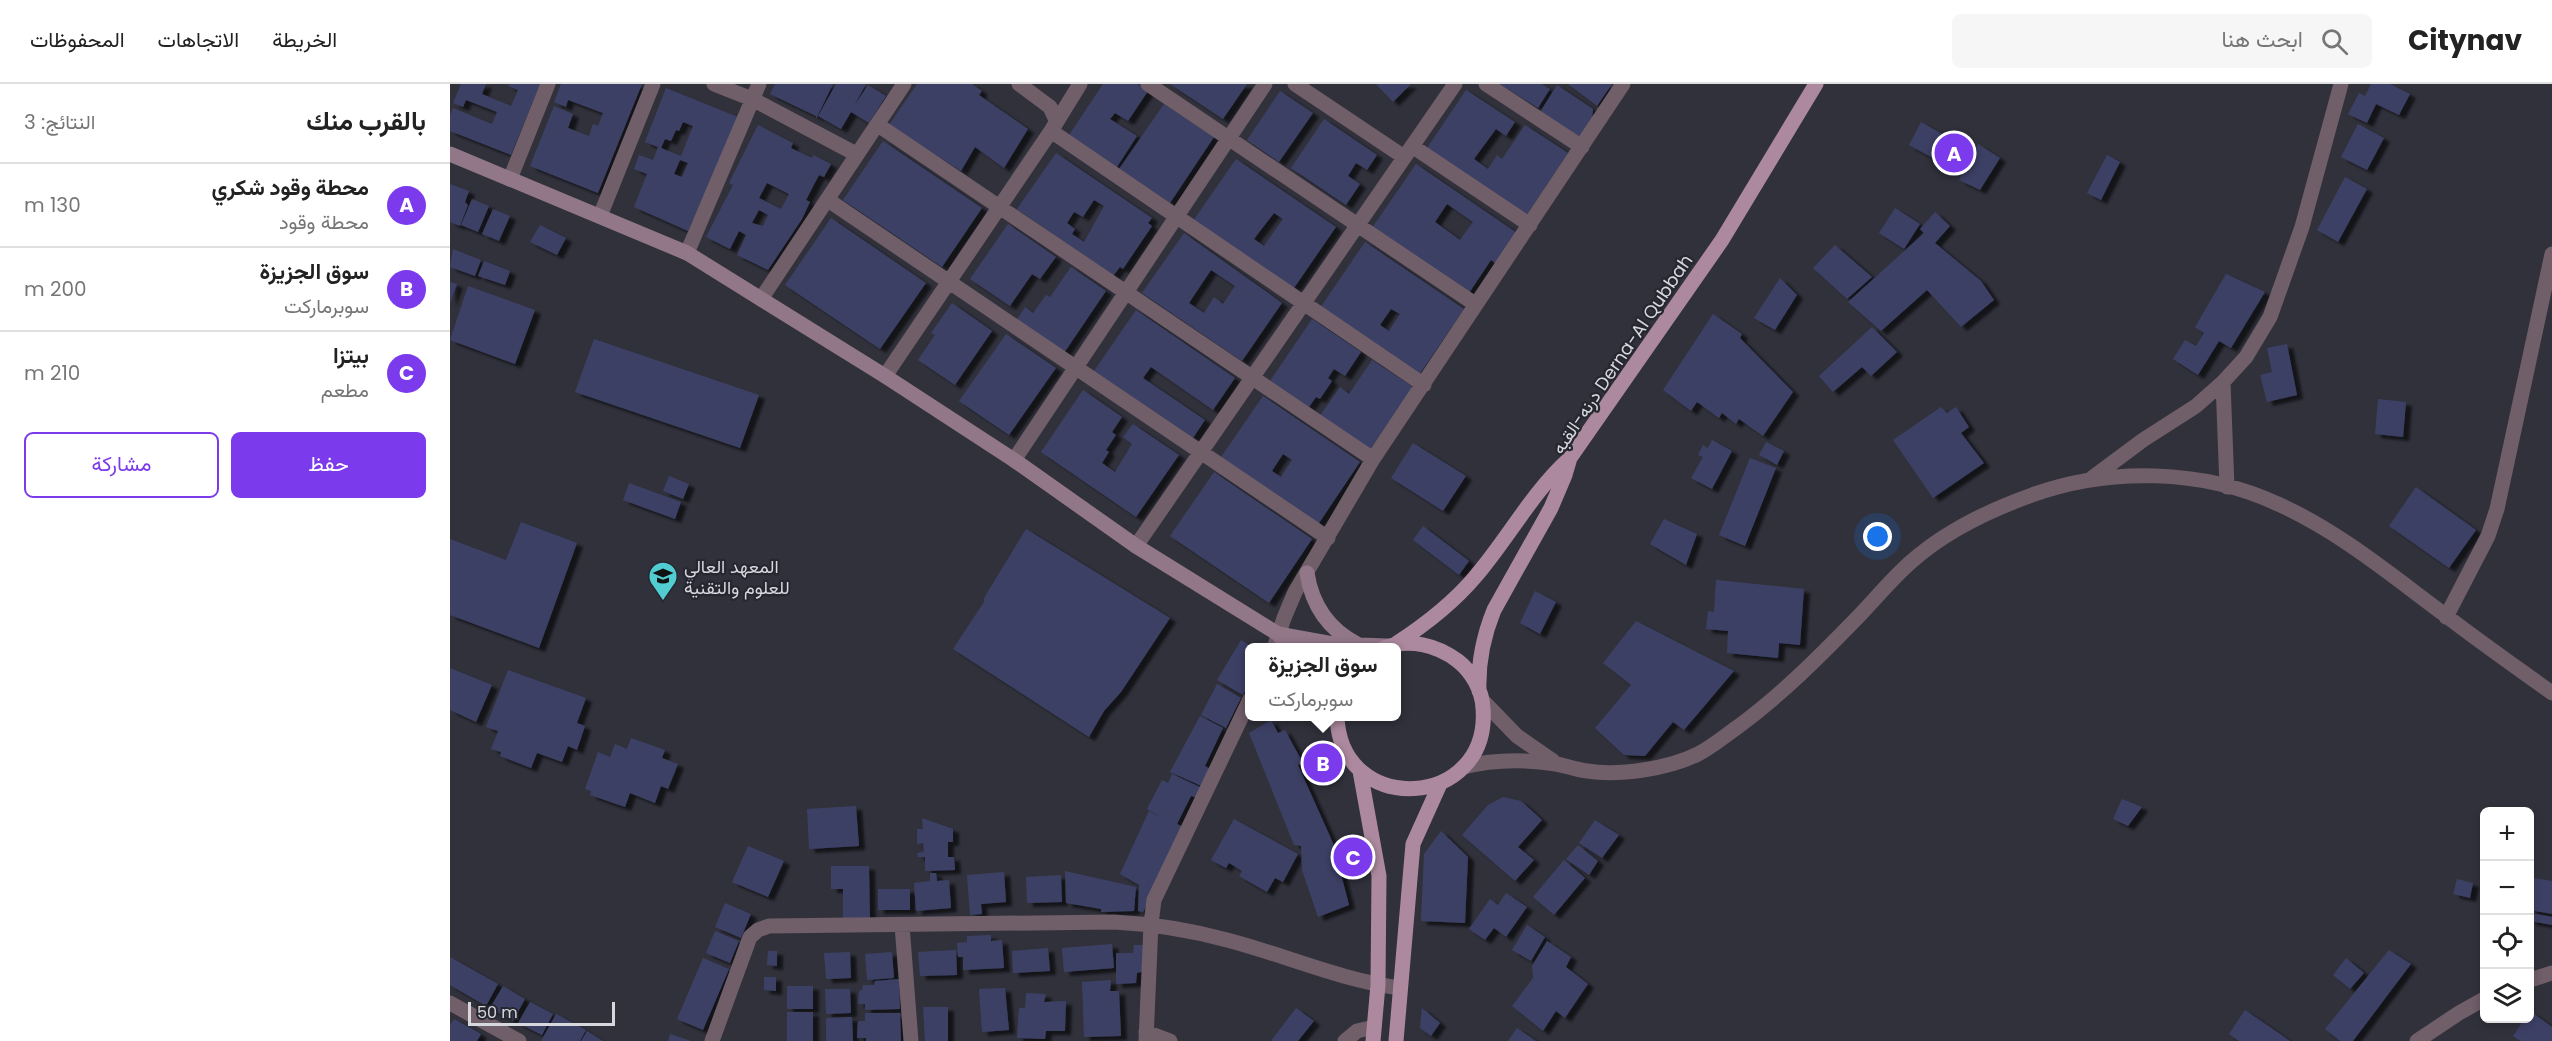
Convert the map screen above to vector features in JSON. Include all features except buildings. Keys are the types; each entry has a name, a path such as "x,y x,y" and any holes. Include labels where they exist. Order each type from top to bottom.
{"main road":[{"name":"درنه-القبه Derna-Al Qubbah","path":"1463,767 1474,753 1481,737 1484,719 1480,657 1490,617 1551,508 1570,458 1722,240 1816,84"},
{"path":"450,154 687,253 885,376 1014,460 1276,641 1307,640 1334,643"},
{"path":"1394,643 1438,614 1476,577 1545,483 1570,458"},
{"path":"1306,573 1309,587 1321,614 1338,633 1355,643"},
{"path":"1401,646 1430,646 1446,652 1460,662 1471,675 1481,696"},
{"path":"1335,721 1342,746 1360,771 1384,785 1402,790 1422,789 1440,784 1463,767"},
{"path":"1360,771 1379,876 1378,985 1374,1034"},
{"path":"1396,1041 1413,844 1440,784"}],"street":[{"path":"510,179 548,84"},
{"path":"600,216 653,84"},
{"path":"714,84 752,99 856,154"},
{"path":"687,253 759,84"},
{"path":"761,299 904,84"},
{"path":"1019,84 1050,107 1054,125 1177,216 1424,385"},
{"path":"885,376 1080,84"},
{"path":"1148,84 1475,304"},
{"path":"1014,460 1266,84"},
{"path":"1295,84 1530,225"},
{"path":"1136,546 1455,84"},
{"path":"1486,84 1582,147"},
{"path":"1276,641 1289,604 1372,459 1424,385 1475,304 1623,84"},
{"path":"2092,478 2143,440 2196,406 2246,357 2270,317 2302,227 2341,84"},
{"path":"878,124 1372,459"},
{"path":"828,200 1328,538"},
{"path":"2446,616 2488,536 2497,509 2552,254"},
{"path":"2223,382 2227,487"},
{"path":"1463,767 1486,761 1510,759 1558,764 1588,772 1622,772 1659,767 1697,755 1780,695 1912,561 1952,532 2000,507 2045,490 2092,478 2138,475 2181,478 2227,487 2276,502 2314,523 2384,568 2552,693"},
{"path":"1481,696 1517,736 1558,764"},
{"path":"1170,1041 1161,1035 1146,1036 1151,924 1158,887 1245,709"},
{"path":"714,1040 750,937 758,930 769,926 1114,921 1151,924 1228,940 1313,968 1378,985 1400,988"},
{"path":"902,925 911,1041"},
{"path":"2534,979 2552,974"},
{"path":"2417,1041 2459,1012 2480,1001"},
{"path":"450,1003 519,1041"},
{"path":"1345,1041 1358,1031 1374,1034"}],"place":[{"name":"محطة وقود شكري","path":"1954,153"},
{"name":"المعهد العالي للعلوم والتقنية","path":"663,602"},
{"name":"سوق الجزيزة","path":"1323,763"},
{"name":"بيتزا","path":"1353,857"}]}
